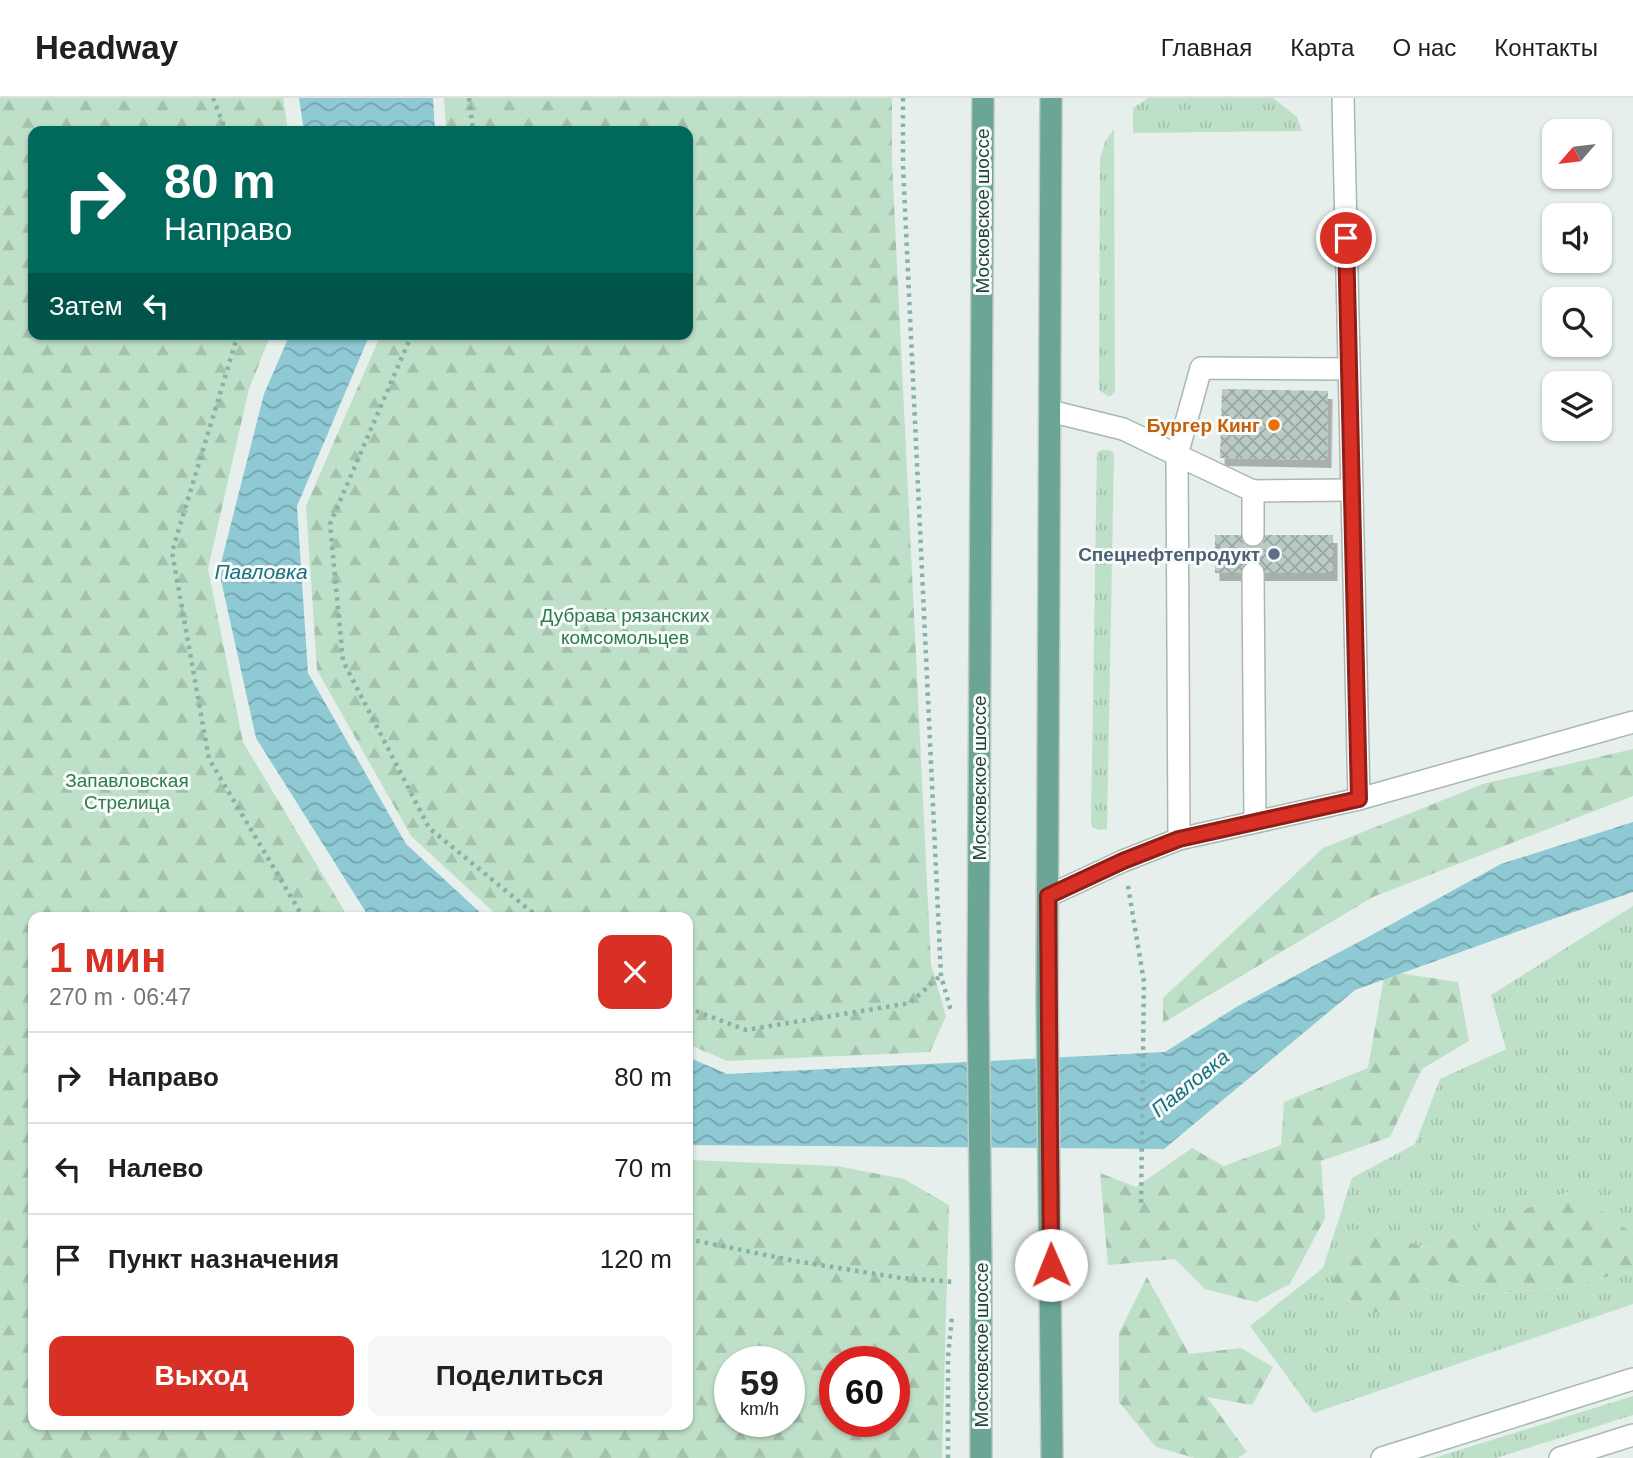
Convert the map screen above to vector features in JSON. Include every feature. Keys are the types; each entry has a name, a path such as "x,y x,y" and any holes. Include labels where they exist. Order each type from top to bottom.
{"main road":[{"name":"Московское шоссе","path":"981,1458 978,998 982,98"},
{"path":"1051,98 1047,996 1052,1458"}],"lane":[{"path":"1343,98 1359,799"},
{"path":"1179,839 1177,455 1201,368 1349,369"},
{"path":"1049,411 1123,429 1253,491 1352,490"},
{"path":"1253,491 1253,535"},
{"path":"1253,573 1255,821"},
{"path":"1048,896 1123,861 1179,839 1359,799 1633,722"},
{"path":"1382,1458 1633,1378"},
{"path":"1560,1458 1633,1435"}],"path":[{"path":"213,98 224,126"},
{"path":"469,98 472,126"},
{"path":"903,98 903,166 941,976 952,1015"},
{"path":"236,340 172,552 209,760 300,912"},
{"path":"409,340 330,524 343,661 429,828 532,912"},
{"path":"1123,861 1144,982 1141,1204"},
{"path":"693,1010 746,1030 910,1003 941,976"},
{"path":"693,1240 795,1261 888,1276 956,1282"},
{"path":"955,1294 958,1271"},
{"path":"948,1458 948,1357 953,1307"}],"green space":[{"name":"Запавловская Стрелица","path":"0,98 283,98 287,126 28,126 28,340 269,340 249,389 208,569 243,742 345,912 28,912 28,1430 693,1430 693,1160 837,1166 904,1179 949,1205 942,1458 0,1458"},
{"name":"Дубрава рязанских комсомольцев","path":"444,98 892,98 892,162 931,965 946,1016 930,1052 727,1061 693,1046 693,912 494,912 411,836 317,670 306,506 378,340 693,340 693,126 446,126"},
{"path":"1148,98 1273,98 1297,117 1302,131 1133,133 1133,108"},
{"path":"1114,129 1115,391 1109,397 1099,390 1100,158 1105,142"},
{"path":"1102,450 1114,453 1107,829 1099,830 1092,827 1091,820 1097,453"},
{"path":"1633,749 1633,796 1373,897 1163,1023 1163,998 1323,848 1483,784"},
{"path":"1633,906 1633,1234 1573,1190 1428,1248 1365,1229 1314,1312 1346,1299 1376,1313 1445,1280 1482,1294 1555,1289 1633,1271 1633,1304 1314,1413 1250,1326 1323,1268 1352,1178 1415,1144 1440,1079 1506,1049 1491,995"},
{"path":"1385,971 1458,982 1469,1041 1422,1069 1390,1137 1321,1161 1325,1218 1290,1284 1256,1302 1205,1289 1175,1259 1108,1265 1100,1173 1136,1187 1192,1148 1224,1166 1281,1145 1284,1102 1368,1068"},
{"path":"1573,1190 1633,1234 1633,1271 1555,1289 1482,1294 1445,1280 1376,1313 1346,1299 1312,1313 1365,1229 1428,1248"},
{"path":"1147,1277 1189,1354 1241,1348 1273,1367 1252,1405 1207,1397 1247,1452 1238,1458 1195,1458 1156,1447 1119,1402 1119,1333"},
{"path":"1633,1396 1633,1415 1496,1458 1434,1458"}],"water":[{"path":"299,98 433,98 435,126 303,126"},
{"name":"Павловка","path":"287,340 367,340 297,506 308,673 406,844 480,912 366,912 256,738 219,571 264,394"},
{"path":"1633,822 1633,892 1355,990 1164,1149 693,1145 693,1059 727,1074 1165,1052 1238,1006 1501,864"}],"building":[{"name":"Бургер Кинг","path":"1222,389 1328,391 1327,460 1220,458"},
{"name":"Спецнефтепродукт","path":"1215,535 1333,535 1333,573 1215,573"}],"tunnel":[{"path":"1253,535 1253,573"}],"place":[{"name":"Бургер Кинг","path":"1274,425"},
{"name":"Спецнефтепродукт","path":"1274,554"}],"route":[{"path":"1051,1265 1048,896 1123,861 1179,839 1359,799 1346,238"}]}
